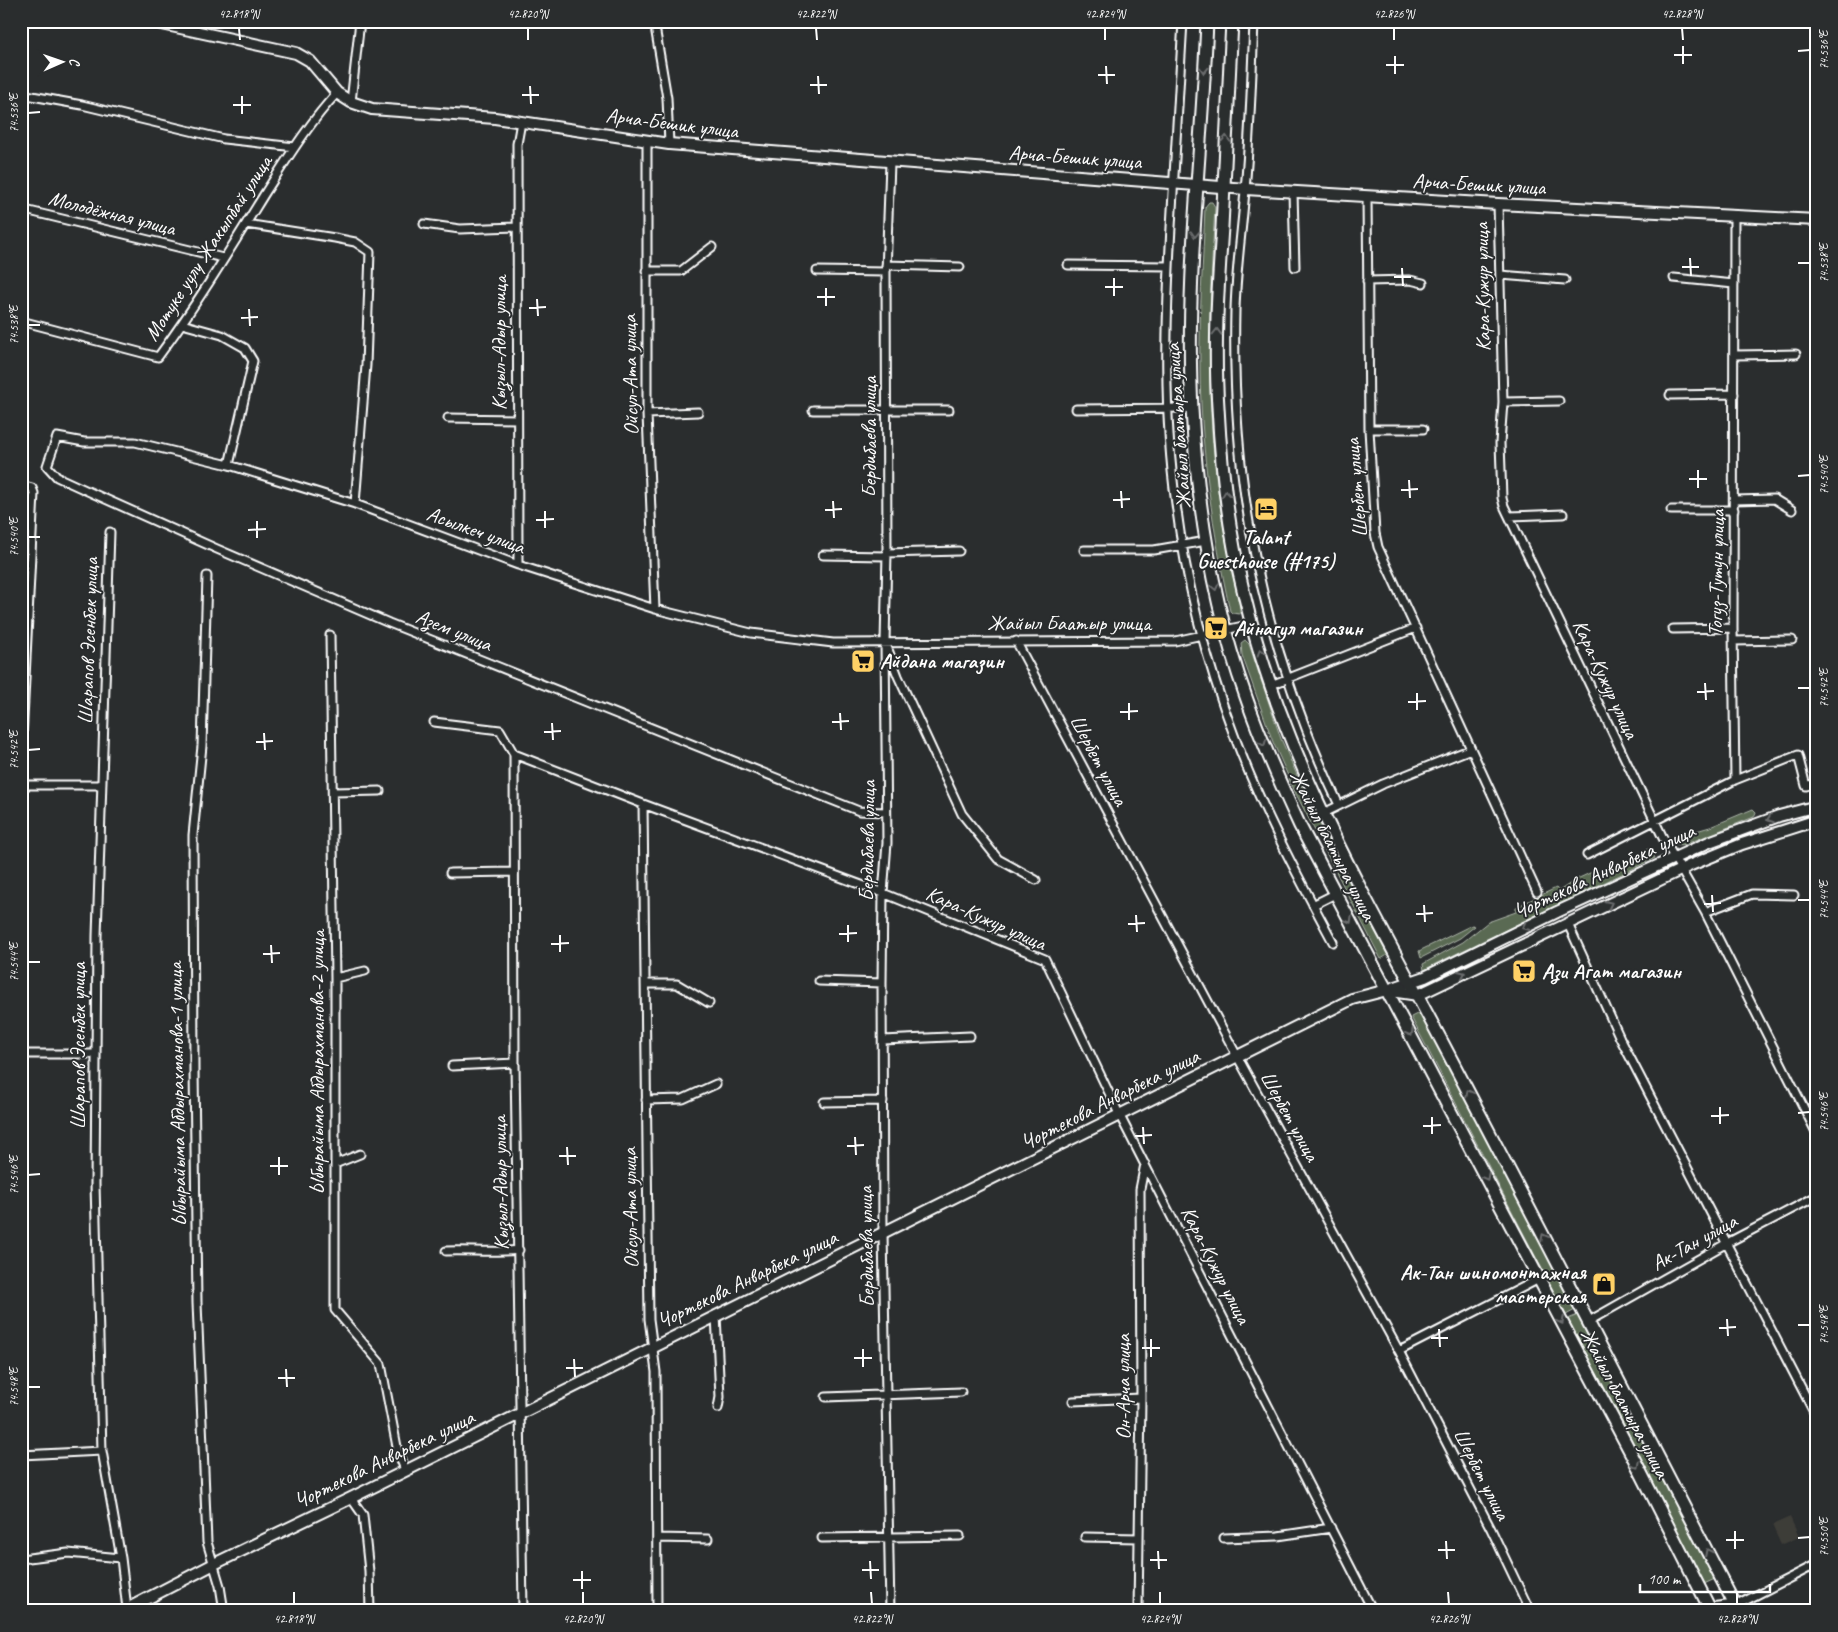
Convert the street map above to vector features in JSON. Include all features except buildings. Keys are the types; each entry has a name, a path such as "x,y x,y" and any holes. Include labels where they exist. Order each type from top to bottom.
{"main road":[{"name":"Жайыл баатыра улица","path":"1207,21 1191,318 1192,408 1195,459 1206,542 1226,630 1245,695 1268,757 1300,826 1539,1279 1709,1610"},
{"name":"Жайыл баатыра улица","path":"1232,21 1217,320 1218,407 1228,506 1244,594 1271,685 1296,751 1357,880 1589,1321 1737,1608"},
{"path":"1709,1610 1737,1608"}],"street":[{"name":"Арча-Бешик улица","path":"148,21 296,53 310,61 337,93 352,102 372,109 495,118 669,144 1197,186 1817,220"},
{"path":"352,102 360,21"},
{"path":"654,21 667,98 669,144"},
{"path":"1183,21 1169,266 1166,362 1176,504 1183,546 1203,635 1224,706 1243,759 1275,830 1333,942"},
{"path":"1254,21 1246,189 1237,264 1235,309 1235,391 1238,439 1247,514 1259,578 1272,629 1287,679 1312,746 1339,805"},
{"name":"Мотуке уулу Жакыпбай улица","path":"21,321 158,356 182,324 295,147 323,108 337,93"},
{"path":"21,94 82,105 224,139 295,147"},
{"name":"Кызыл-Адыр улица","path":"518,565 516,144 521,122"},
{"name":"Ойсул-Ата улица","path":"647,141 647,414 655,609"},
{"name":"Бердибаева улица","path":"890,162 886,269 887,555 885,642 887,843 883,892 882,983 883,1233 890,1611"},
{"path":"1293,192 1295,267"},
{"name":"Шербет улица","path":"1367,196 1369,430 1375,533 1378,547 1537,892"},
{"name":"Кара-Кужур улица","path":"1498,204 1503,402 1500,443 1502,498 1654,820 1706,912 1817,1134"},
{"name":"Молодёжная улица","path":"21,209 223,258"},
{"name":"Тогуз-Тутун улица","path":"1734,216 1735,355 1732,628 1735,780"},
{"path":"246,224 355,242 370,252 366,365 355,504"},
{"path":"424,224 460,229 516,227"},
{"path":"646,271 681,271 712,247"},
{"path":"1068,266 1169,266"},
{"path":"817,271 960,267"},
{"path":"1500,275 1565,280"},
{"path":"1674,278 1734,284"},
{"path":"1368,281 1410,280 1423,283"},
{"path":"182,324 222,335 245,348 253,362 229,465"},
{"path":"1735,355 1796,354"},
{"path":"1670,394 1734,394"},
{"path":"1503,402 1559,401"},
{"path":"1076,409 1168,410 1192,408"},
{"path":"813,410 949,410"},
{"path":"647,414 698,412"},
{"path":"448,418 518,419"},
{"path":"1369,430 1423,429"},
{"name":"Асылкеч улица","path":"57,438 84,442 134,442 229,465 355,504 518,565 655,609 751,633 833,643 885,642"},
{"name":"Азем улица","path":"57,438 47,466 57,477 92,493 389,623 613,713 859,811 886,812"},
{"path":"21,485 32,488 34,493 21,761"},
{"path":"1734,500 1774,499 1792,510"},
{"path":"1670,510 1734,510"},
{"path":"1509,516 1563,514"},
{"name":"Шарапов Эсенбек улица","path":"110,532 100,785 95,1184 102,1451 121,1558 127,1610"},
{"path":"1084,550 1154,550 1206,542"},
{"path":"823,555 887,555 959,551"},
{"name":"Ыбырайыма Абдырахманова-1 улица","path":"207,576 202,746 193,835 194,1070 198,1304 206,1532 207,1542 220,1586 224,1611"},
{"name":"Жайыл Баатыр улица","path":"885,642 1176,640 1252,624"},
{"path":"1271,685 1416,628"},
{"path":"1673,629 1732,628"},
{"name":"Ыбырайыма Абдырахманова-2 улица","path":"330,635 335,978 335,1310 381,1364 398,1452 405,1470"},
{"path":"1733,641 1792,640"},
{"name":"Шербет улица","path":"1016,641 1237,1056 1399,1351 1491,1529 1530,1611"},
{"path":"885,642 898,676 962,814 998,859 1036,880"},
{"path":"434,722 500,730 514,754"},
{"path":"1324,813 1383,784 1471,749"},
{"name":"Кызыл-Адыр улица","path":"514,754 515,1063 523,1611"},
{"name":"Кара-Кужур улица","path":"514,754 643,804 883,892 1045,959 1120,1116 1373,1611"},
{"path":"1587,855 1735,780 1798,755 1806,786 1817,783"},
{"path":"21,785 100,785"},
{"path":"333,792 380,791"},
{"name":"Ойсул-Ата улица","path":"643,804 649,1319 656,1372 657,1611"},
{"name":"Чортекова Анварбека улица","path":"127,1610 214,1564 351,1498 520,1412 1120,1116 1352,999 1412,982 1674,857 1779,816 1817,806"},
{"name":"Чортекова Анварбека улица","path":"1418,995 1682,869 1742,844 1817,820"},
{"path":"450,873 514,872"},
{"path":"1313,904 1335,894"},
{"path":"1706,912 1752,894 1794,895"},
{"path":"1568,924 1620,1038 1817,1418"},
{"path":"335,978 366,971"},
{"path":"819,981 882,983"},
{"path":"645,984 677,984 709,1003"},
{"path":"1387,990 1418,995"},
{"path":"883,1040 970,1036"},
{"path":"21,1054 96,1054"},
{"path":"452,1066 515,1063"},
{"path":"646,1100 683,1099 716,1084"},
{"path":"824,1102 883,1101"},
{"path":"335,1164 360,1154"},
{"name":"Он-Арча улица","path":"1138,1611 1141,1398 1140,1188 1145,1164"},
{"name":"Ак-Тан улица","path":"1589,1321 1727,1243 1817,1196"},
{"path":"446,1251 466,1250 497,1253 519,1250"},
{"path":"1399,1351 1539,1279"},
{"path":"716,1315 720,1397 718,1408"},
{"path":"826,1397 961,1392"},
{"path":"1073,1401 1141,1398"},
{"path":"21,1455 102,1451"},
{"path":"351,1498 363,1515 369,1572 370,1611"},
{"path":"1224,1538 1278,1536 1331,1528"},
{"path":"822,1538 960,1536"},
{"path":"1085,1537 1139,1538"},
{"path":"657,1538 708,1539"},
{"path":"21,1558 68,1553 121,1558"},
{"path":"1737,1608 1817,1564"},
{"path":"106,1611 127,1610"}],"shaded area":[{"path":"1790,1517 1799,1537 1781,1545 1772,1525"}],"green space":[{"path":"1209,202 1212,202 1215,207 1209,337 1212,439 1221,512 1240,614 1230,611 1213,521 1205,461 1200,370 1205,207"},
{"path":"1245,640 1249,644 1281,739 1304,791 1324,833 1389,954 1381,959 1296,794 1273,742 1242,655 1241,643"},
{"path":"1753,809 1756,812 1754,817 1686,844 1678,844 1672,838 1710,827"},
{"path":"1650,848 1655,858 1424,970 1423,964 1463,942 1488,922 1516,912 1516,907 1556,888 1559,891 1590,873 1619,866"},
{"path":"1472,925 1475,926 1460,938 1421,958 1419,951"},
{"path":"1421,1012 1575,1310 1566,1315 1411,1017"},
{"path":"1578,1315 1715,1579 1704,1584 1568,1319"}],"place":[{"name":"Talant Guesthouse (#175)","path":"1266,509"},
{"name":"Айнагул магазин","path":"1216,628"},
{"name":"Айдана магазин","path":"863,661"},
{"name":"Ази Агат магазин","path":"1524,971"},
{"name":"Ак-Тан шиномонтажная мастерская","path":"1604,1284"}]}
